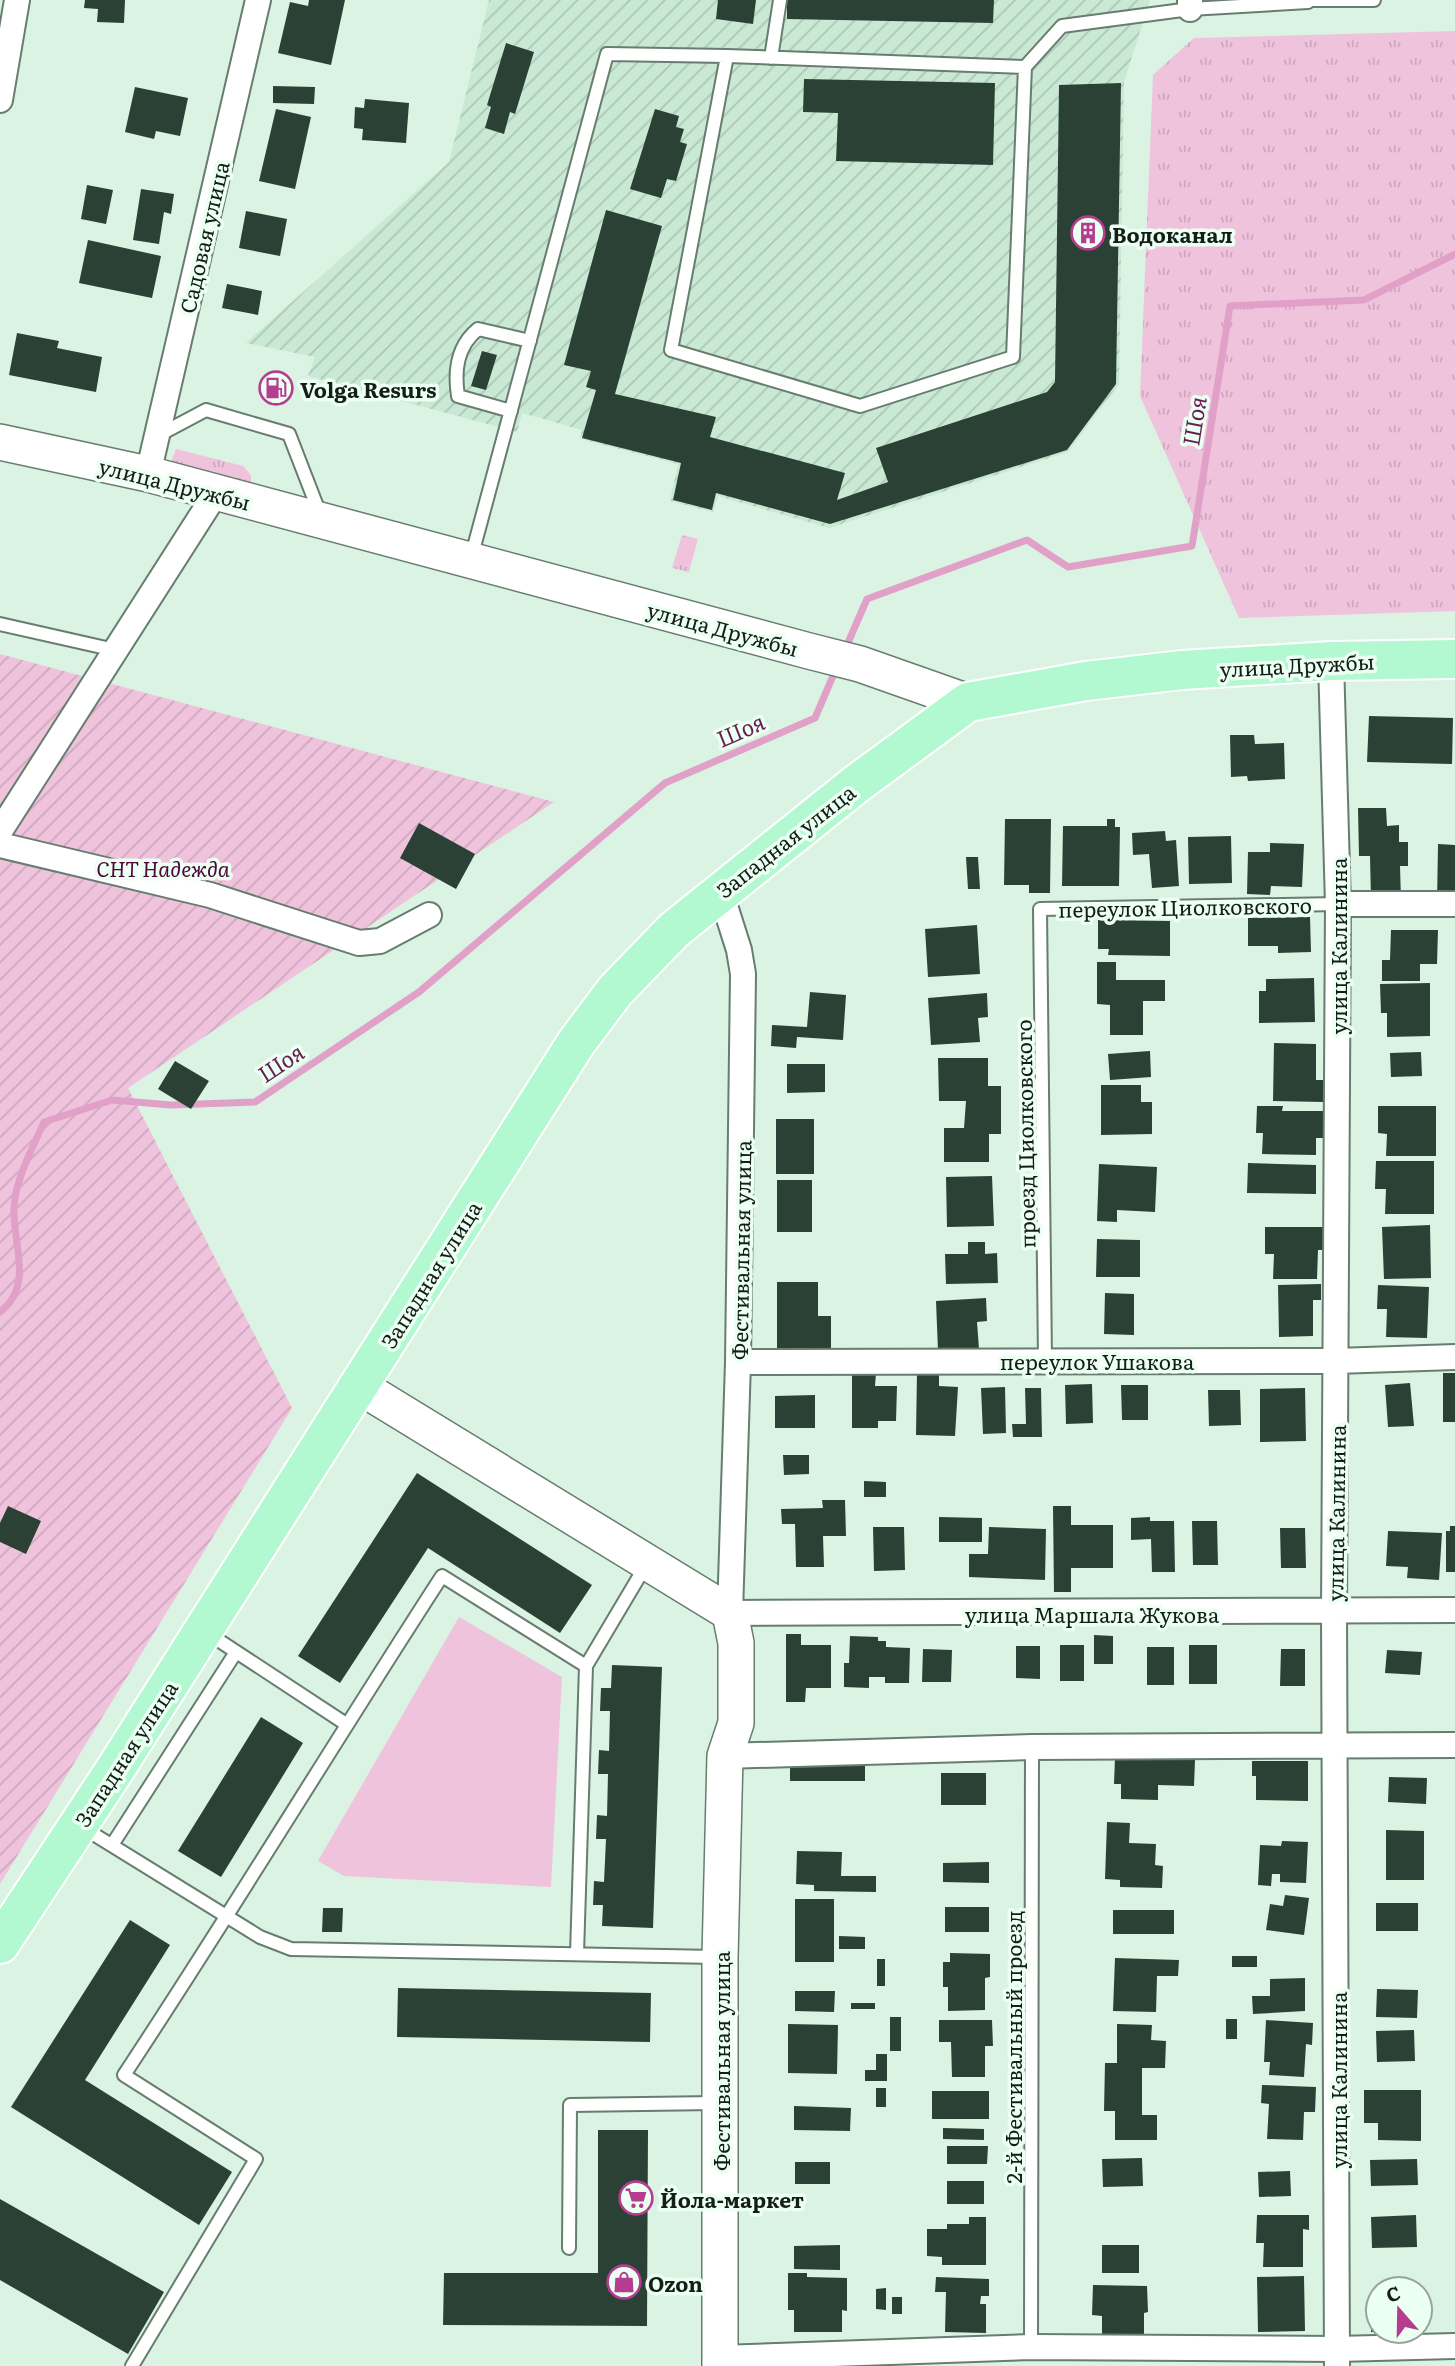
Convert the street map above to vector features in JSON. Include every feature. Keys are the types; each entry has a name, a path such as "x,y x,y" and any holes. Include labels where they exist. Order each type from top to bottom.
{"main road":[{"name":"улица Дружбы","path":"968,702 1086,681 1182,670 1331,661 1455,659"},
{"name":"Западная улица","path":"0,1944 204,1630 576,1043 615,991 644,959 720,890 968,702"}],"street":[{"path":"0,100 5,47 17,0"},
{"name":"Садовая улица","path":"148,474 258,0"},
{"name":"улица Дружбы","path":"0,442 148,474 860,664 968,702"},
{"path":"0,831 216,493"},
{"name":"улица Калинина","path":"1331,661 1338,904 1334,1613 1337,2357"},
{"path":"0,845 210,895 359,943 380,941 429,915"},
{"name":"Фестивальная улица","path":"720,890 739,950 743,974 738,1362 730,1613 714,1645 712,1724 725,1756 720,1957 720,2362"},
{"name":"переулок Циолковского","path":"1338,904 1455,904"},
{"name":"переулок Ушакова","path":"738,1362 1336,1361 1455,1357"},
{"path":"359,1386 730,1613"},
{"name":"улица Маршала Жукова","path":"730,1613 1334,1613 1455,1610"},
{"path":"725,1756 1032,1746 1455,1745"},
{"path":"720,2362 1031,2347 1337,2357 1455,2346"}],"lane":[{"path":"771,58 779,0"},
{"path":"727,56 671,350 860,406 1013,357 1025,67 1062,26 1190,4 1374,0"},
{"path":"470,561 607,54 1025,67"},
{"path":"511,411 457,396 455,377 464,341 478,329 530,341"},
{"path":"157,437 206,410 289,434 323,521"},
{"path":"0,624 115,650"},
{"name":"переулок Циолковского","path":"1040,908 1338,904"},
{"name":"проезд Циолковского","path":"1040,908 1045,1360"},
{"path":"577,1954 586,1666 647,1564"},
{"path":"132,2366 256,2159 124,2075 228,1916 346,1724 442,1576 586,1666"},
{"path":"204,1630 346,1724"},
{"path":"112,1845 236,1652"},
{"name":"2-й Фестивальный проезд","path":"1031,2347 1032,1746"},
{"path":"79,1825 260,1937 291,1949 720,1957"},
{"path":"569,2248 570,2105 720,2102"}],"shaded area":[{"name":"Водоканал","path":"489,0 1150,0 1124,82 1119,384 1068,452 829,528 718,496 713,512 670,501 678,464 580,439 582,430 522,413 517,432 308,376 315,357 246,343 449,162"}],"green space":[{"path":"1455,31 1455,611 1239,618 1140,396 1153,75 1194,38"},
{"path":"176,449 243,466 251,475 251,484 171,462"},
{"path":"682,535 698,539 689,572 672,568"},
{"name":"СНТ Надежда","path":"0,654 554,802 128,1088 292,1408 0,1884"},
{"path":"459,1617 562,1677 551,1887 344,1876 318,1861"}],"building":[{"path":"85,0 125,0 124,23 97,22 98,9 84,8"},
{"path":"309,0 345,0 331,65 278,53 290,2 308,6"},
{"path":"718,0 756,0 753,24 716,19"},
{"path":"787,0 994,0 993,23 787,19"},
{"path":"506,43 534,52 515,114 510,112 504,134 485,128 491,107 487,105"},
{"path":"804,79 995,83 993,165 836,161 838,113 803,112"},
{"path":"1121,83 1116,384 1067,450 830,524 716,493 712,510 673,500 681,463 582,438 596,390 586,387 591,371 564,365 606,210 662,226 615,394 716,417 710,437 845,473 837,500 888,482 876,448 1047,392 1055,382 1059,85"},
{"path":"273,86 315,87 314,104 273,103"},
{"path":"135,87 188,98 180,136 156,131 154,139 125,132"},
{"path":"365,99 409,103 406,143 362,140 363,129 354,128 355,107 364,108"},
{"path":"276,109 311,117 295,189 259,181"},
{"path":"655,109 679,116 676,127 684,129 680,142 687,144 676,181 667,179 661,198 630,189"},
{"path":"87,185 113,190 106,224 81,219"},
{"path":"141,189 174,194 171,214 164,212 159,244 133,240"},
{"path":"246,211 287,219 280,256 239,248"},
{"path":"88,240 161,256 152,298 79,283"},
{"path":"227,284 262,291 258,315 222,308"},
{"path":"17,333 59,341 57,348 102,357 96,392 9,375"},
{"path":"482,351 497,355 486,390 471,386"},
{"name":"Volga Resurs","path":"268,373 291,380 284,404 261,396"},
{"path":"1369,716 1453,718 1452,764 1367,762"},
{"path":"1230,735 1254,735 1255,744 1284,743 1285,779 1248,781 1247,776 1231,777"},
{"path":"1358,808 1386,808 1387,826 1399,825 1399,842 1408,842 1408,866 1400,866 1401,900 1371,900 1370,856 1359,856"},
{"path":"1005,819 1051,819 1050,893 1029,893 1029,885 1004,885"},
{"path":"1107,819 1115,819 1115,827 1120,827 1119,886 1062,886 1063,826 1107,826"},
{"path":"419,823 475,854 456,889 400,858"},
{"path":"1165,831 1166,841 1176,840 1179,886 1152,888 1149,854 1133,855 1132,833"},
{"path":"1231,836 1232,883 1189,884 1188,837"},
{"path":"1270,843 1304,844 1302,887 1271,886 1270,895 1247,894 1248,852 1270,852"},
{"path":"1438,844 1455,845 1455,904 1437,904"},
{"path":"966,857 978,857 980,889 968,889"},
{"path":"1310,917 1311,952 1278,953 1278,946 1248,946 1248,918"},
{"path":"1098,920 1170,921 1170,956 1108,955 1109,949 1098,949"},
{"path":"977,925 980,974 928,977 925,929"},
{"path":"1391,930 1438,930 1437,964 1420,964 1420,981 1382,981 1382,960 1390,960"},
{"path":"1097,962 1116,962 1116,980 1165,980 1165,1001 1143,1001 1143,1035 1110,1035 1110,1005 1097,1004"},
{"path":"1314,978 1315,1022 1259,1023 1259,991 1266,991 1266,979"},
{"path":"1430,983 1430,1036 1387,1037 1387,1013 1381,1013 1380,984"},
{"path":"810,992 846,995 843,1040 797,1037 796,1048 771,1046 772,1025 807,1027"},
{"path":"987,993 988,1017 978,1018 980,1042 931,1045 928,998"},
{"path":"1274,1043 1316,1044 1316,1080 1324,1080 1323,1102 1273,1101"},
{"path":"1150,1051 1151,1077 1110,1080 1108,1054"},
{"path":"1421,1052 1422,1076 1391,1077 1390,1053"},
{"path":"938,1058 988,1058 988,1086 1001,1086 1001,1134 989,1134 989,1162 944,1162 944,1128 964,1128 966,1101 939,1101"},
{"path":"175,1061 209,1081 191,1109 158,1089"},
{"path":"787,1064 825,1064 825,1092 787,1093"},
{"path":"1101,1085 1141,1085 1141,1102 1152,1102 1152,1134 1101,1135"},
{"path":"1257,1106 1283,1106 1282,1111 1328,1111 1328,1138 1316,1138 1316,1155 1262,1154 1263,1133 1256,1133"},
{"path":"1378,1106 1436,1106 1436,1156 1386,1156 1387,1134 1378,1133"},
{"path":"776,1119 814,1119 814,1174 776,1174"},
{"path":"1376,1161 1434,1161 1434,1214 1385,1214 1386,1189 1375,1189"},
{"path":"1248,1163 1316,1165 1316,1194 1247,1193"},
{"path":"1099,1164 1157,1167 1155,1212 1117,1210 1117,1222 1097,1221"},
{"path":"992,1176 994,1226 947,1227 946,1177"},
{"path":"777,1180 812,1180 812,1232 777,1232"},
{"path":"1430,1225 1431,1278 1384,1279 1382,1227"},
{"path":"1265,1227 1325,1227 1324,1250 1318,1250 1317,1279 1273,1279 1274,1254 1265,1254"},
{"path":"1097,1239 1140,1240 1140,1277 1096,1277"},
{"path":"968,1242 985,1242 985,1254 997,1253 998,1283 946,1284 945,1254 968,1254"},
{"path":"777,1282 818,1282 818,1316 831,1316 831,1354 777,1354"},
{"path":"1321,1284 1321,1300 1313,1300 1313,1336 1279,1337 1278,1285"},
{"path":"1378,1285 1429,1287 1427,1338 1386,1337 1387,1309 1377,1309"},
{"path":"1105,1293 1134,1294 1134,1335 1104,1334"},
{"path":"986,1298 987,1321 977,1322 979,1349 938,1351 936,1301"},
{"path":"917,1372 939,1372 939,1386 958,1387 955,1436 916,1435"},
{"path":"852,1373 876,1373 875,1386 897,1386 896,1421 878,1421 878,1428 852,1428"},
{"path":"1443,1373 1455,1373 1455,1422 1443,1422"},
{"path":"1410,1383 1414,1426 1388,1427 1385,1385"},
{"path":"1092,1384 1093,1423 1066,1424 1065,1385"},
{"path":"1121,1385 1148,1385 1148,1420 1122,1420"},
{"path":"1005,1387 1006,1433 983,1434 981,1388"},
{"path":"1025,1388 1041,1388 1042,1437 1013,1437 1012,1424 1026,1424"},
{"path":"1305,1388 1306,1441 1260,1442 1260,1389"},
{"path":"1208,1390 1240,1390 1241,1425 1209,1426"},
{"path":"815,1395 815,1428 775,1428 775,1396"},
{"path":"783,1455 809,1455 809,1474 784,1475"},
{"path":"417,1473 592,1585 560,1633 428,1548 340,1683 298,1656"},
{"path":"864,1481 886,1482 886,1497 864,1497"},
{"path":"822,1500 845,1500 846,1536 823,1536 824,1567 796,1567 795,1524 782,1524 781,1509 823,1508"},
{"path":"8,1506 41,1521 26,1554 0,1542 0,1523"},
{"path":"1053,1506 1071,1506 1071,1525 1113,1525 1113,1568 1071,1568 1071,1592 1054,1592"},
{"path":"939,1517 982,1518 982,1542 939,1542"},
{"path":"1150,1517 1150,1521 1174,1521 1175,1572 1152,1572 1151,1539 1131,1540 1131,1518"},
{"path":"1192,1521 1217,1521 1218,1565 1193,1565"},
{"path":"1450,1526 1455,1526 1455,1572 1446,1572 1446,1531 1450,1531"},
{"path":"873,1527 904,1527 905,1570 874,1571"},
{"path":"989,1527 1046,1529 1045,1580 969,1577 969,1554 988,1554"},
{"path":"1280,1528 1305,1528 1306,1568 1281,1568"},
{"path":"1388,1531 1442,1533 1439,1580 1407,1578 1408,1567 1386,1566"},
{"path":"786,1634 801,1634 801,1645 831,1645 831,1688 806,1688 805,1702 786,1702"},
{"path":"1094,1635 1113,1636 1113,1664 1094,1664"},
{"path":"850,1636 878,1637 878,1641 886,1641 886,1647 910,1648 909,1683 885,1683 885,1677 869,1677 869,1688 844,1687 844,1663 849,1663"},
{"path":"1060,1645 1084,1645 1084,1681 1060,1681"},
{"path":"1189,1645 1217,1645 1217,1684 1189,1684"},
{"path":"1016,1646 1040,1646 1040,1679 1016,1678"},
{"path":"1147,1647 1174,1647 1174,1685 1147,1685"},
{"path":"923,1649 952,1650 951,1682 922,1682"},
{"path":"1281,1649 1305,1649 1305,1686 1280,1686"},
{"path":"1387,1650 1422,1652 1420,1675 1385,1673"},
{"path":"612,1665 662,1667 653,1928 602,1926 603,1905 593,1905 594,1881 604,1882 606,1839 596,1839 597,1815 607,1816 608,1774 598,1774 599,1750 609,1751 610,1711 600,1711 601,1688 611,1688"},
{"path":"261,1717 303,1743 221,1877 178,1851"},
{"path":"1115,1758 1195,1760 1194,1786 1158,1785 1158,1800 1121,1799 1121,1784 1114,1784"},
{"path":"790,1759 865,1759 865,1781 790,1781"},
{"path":"1252,1761 1308,1761 1308,1801 1256,1800 1256,1776 1252,1776"},
{"path":"941,1773 986,1773 986,1805 941,1805"},
{"path":"1389,1777 1427,1778 1426,1804 1388,1802"},
{"path":"1107,1822 1130,1823 1129,1843 1156,1844 1155,1865 1163,1866 1162,1888 1120,1887 1120,1880 1105,1879"},
{"path":"1386,1830 1424,1831 1424,1880 1386,1880"},
{"path":"1282,1841 1308,1842 1306,1883 1280,1882 1280,1874 1272,1874 1271,1886 1258,1885 1260,1845 1281,1846"},
{"path":"797,1851 842,1852 841,1876 876,1876 876,1892 814,1891 814,1885 796,1884"},
{"path":"989,1862 989,1883 943,1882 943,1863"},
{"path":"1285,1895 1309,1898 1304,1935 1266,1930 1270,1904 1283,1906"},
{"path":"795,1899 834,1899 834,1962 795,1962"},
{"path":"1376,1903 1418,1903 1418,1931 1376,1931"},
{"path":"945,1907 989,1907 989,1932 945,1932"},
{"path":"323,1908 343,1908 342,1932 322,1932"},
{"path":"1113,1910 1174,1910 1174,1934 1113,1934"},
{"path":"130,1920 170,1945 85,2080 232,2172 199,2225 11,2107"},
{"path":"839,1936 865,1937 865,1949 839,1949"},
{"path":"950,1953 990,1954 990,1977 985,1978 985,2010 948,2011 948,1987 943,1987 943,1962 950,1962"},
{"path":"1232,1956 1257,1956 1257,1967 1232,1967"},
{"path":"1115,1958 1179,1960 1178,1976 1157,1976 1156,2012 1113,2011"},
{"path":"877,1959 885,1959 885,1986 877,1986"},
{"path":"1305,1978 1305,2011 1253,2014 1252,1996 1270,1996 1270,1979"},
{"path":"398,1988 651,1993 650,2042 397,2037"},
{"path":"1377,1989 1418,1990 1417,2018 1376,2017"},
{"path":"795,1991 835,1991 834,2012 795,2011"},
{"path":"851,2003 875,2003 875,2009 851,2009"},
{"path":"890,2017 901,2017 901,2051 890,2051"},
{"path":"1226,2019 1237,2019 1237,2039 1226,2039"},
{"path":"939,2020 992,2020 993,2046 985,2046 985,2077 952,2077 951,2042 939,2042"},
{"path":"1266,2020 1313,2023 1312,2045 1306,2044 1304,2077 1269,2075 1270,2062 1264,2062"},
{"path":"788,2024 838,2025 837,2074 788,2073"},
{"path":"1117,2024 1152,2025 1151,2040 1166,2041 1165,2068 1142,2068 1142,2115 1157,2115 1157,2140 1115,2140 1115,2111 1104,2111 1105,2063 1117,2063"},
{"path":"1414,2030 1415,2061 1377,2062 1376,2031"},
{"path":"876,2054 887,2054 887,2081 865,2081 865,2070 876,2070"},
{"path":"1262,2085 1316,2087 1315,2112 1304,2112 1303,2140 1267,2139 1269,2104 1261,2103"},
{"path":"876,2088 886,2088 886,2107 876,2107"},
{"path":"1364,2090 1421,2090 1421,2141 1378,2140 1378,2123 1364,2123"},
{"path":"932,2091 989,2091 989,2119 932,2119"},
{"path":"794,2106 851,2108 850,2131 794,2130"},
{"path":"943,2128 984,2129 984,2140 943,2139"},
{"path":"598,2130 648,2130 647,2326 443,2325 444,2273 598,2273"},
{"path":"947,2146 988,2146 987,2164 947,2164"},
{"path":"1142,2158 1143,2186 1103,2187 1102,2159"},
{"path":"1417,2159 1418,2185 1371,2186 1370,2160"},
{"path":"795,2162 830,2162 830,2184 795,2184"},
{"path":"1290,2171 1291,2196 1259,2197 1258,2172"},
{"path":"947,2181 984,2181 984,2204 947,2204"},
{"path":"0,2199 164,2292 128,2354 0,2280"},
{"path":"1257,2215 1309,2215 1309,2230 1303,2229 1303,2267 1263,2267 1264,2243 1256,2243"},
{"path":"1416,2215 1417,2247 1372,2248 1371,2217"},
{"path":"969,2217 986,2217 986,2265 942,2265 942,2257 927,2256 927,2229 947,2229 947,2224 969,2224"},
{"path":"840,2245 840,2270 794,2269 794,2246"},
{"path":"1102,2245 1139,2245 1139,2273 1102,2273"},
{"path":"788,2273 807,2273 807,2277 847,2278 847,2311 842,2310 842,2332 794,2332 794,2310 788,2310"},
{"path":"1304,2276 1305,2331 1258,2332 1257,2277"},
{"path":"936,2277 989,2279 989,2296 981,2296 980,2304 986,2304 986,2333 945,2332 946,2292 935,2292"},
{"path":"1093,2285 1147,2286 1148,2312 1144,2313 1144,2336 1102,2337 1102,2316 1092,2315"},
{"path":"886,2288 886,2310 876,2309 876,2289"},
{"path":"892,2297 902,2297 902,2314 892,2314"}],"waterway":[{"name":"Шоя","path":"844,652 867,599 1027,540 1068,567 1192,546 1230,306 1364,300 1455,254"},
{"name":"Шоя","path":"0,1312 10,1302 19,1278 14,1210 17,1188 44,1122 112,1100 171,1105 255,1102 419,992 665,783 815,718 836,669"}],"place":[{"name":"Водоканал","path":"1088,233"},
{"name":"Volga Resurs","path":"276,388"},
{"name":"Йола-маркет","path":"636,2198"},
{"name":"Ozon","path":"624,2282"}]}
